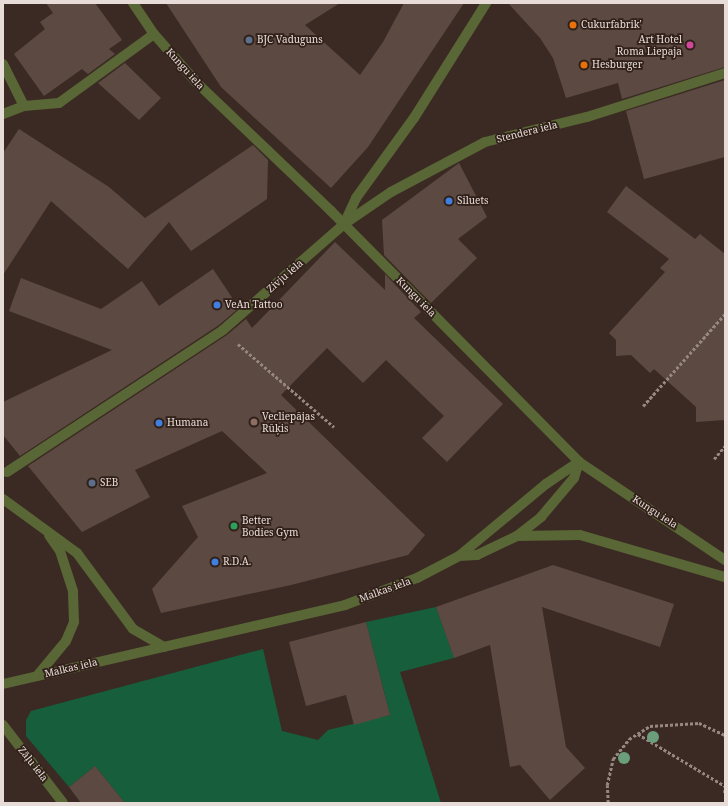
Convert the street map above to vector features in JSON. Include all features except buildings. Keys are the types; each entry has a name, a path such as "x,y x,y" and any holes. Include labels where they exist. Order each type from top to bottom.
{"street":[{"name":"Kungu iela","path":"132,3 154,34 196,82 344,224 579,462 725,560"},
{"name":"Zivju iela","path":"7,472 223,330 344,224 356,198 414,118 486,3"},
{"path":"3,114 24,106 59,103 154,34"},
{"path":"3,64 24,106"},
{"name":"Stendera iela","path":"344,224 391,192 485,142 587,117 725,73"},
{"path":"517,536 541,517 574,478 579,462"},
{"path":"459,556 546,484 579,462"},
{"path":"3,499 77,553 133,629 164,647"},
{"path":"37,676 66,641 74,622 73,590 60,551 46,529"},
{"name":"Malkas iela","path":"3,684 345,605 417,578 459,556 476,555 517,536 580,535 725,577"},
{"name":"Zāļu iela","path":"3,725 63,803"}],"path":[{"path":"643,406 725,314"},
{"path":"223,330 277,380 334,427"},
{"path":"714,458 725,446"},
{"path":"608,803 607,785 613,759 629,739 650,726 699,723 725,735"},
{"path":"638,734 725,786"}],"green space":[{"path":"436,607 454,658 400,672 441,803 125,803 95,766 69,787 26,736 26,720 31,711 263,649 282,731 318,740 328,730 390,715 366,622"}],"place":[{"name":"Cukurfabrik'","path":"573,25"},
{"name":"BJC Vaduguns","path":"249,40"},
{"name":"Art Hotel Roma Liepaja","path":"690,45"},
{"name":"Hesburger","path":"584,65"},
{"name":"Siluets","path":"449,201"},
{"name":"VeAn Tattoo","path":"217,305"},
{"name":"Vecliepājas Rūķis","path":"254,422"},
{"name":"Humana","path":"159,423"},
{"name":"SEB","path":"92,483"},
{"name":"Better Bodies Gym","path":"234,526"},
{"name":"R.D.A.","path":"215,562"}]}
